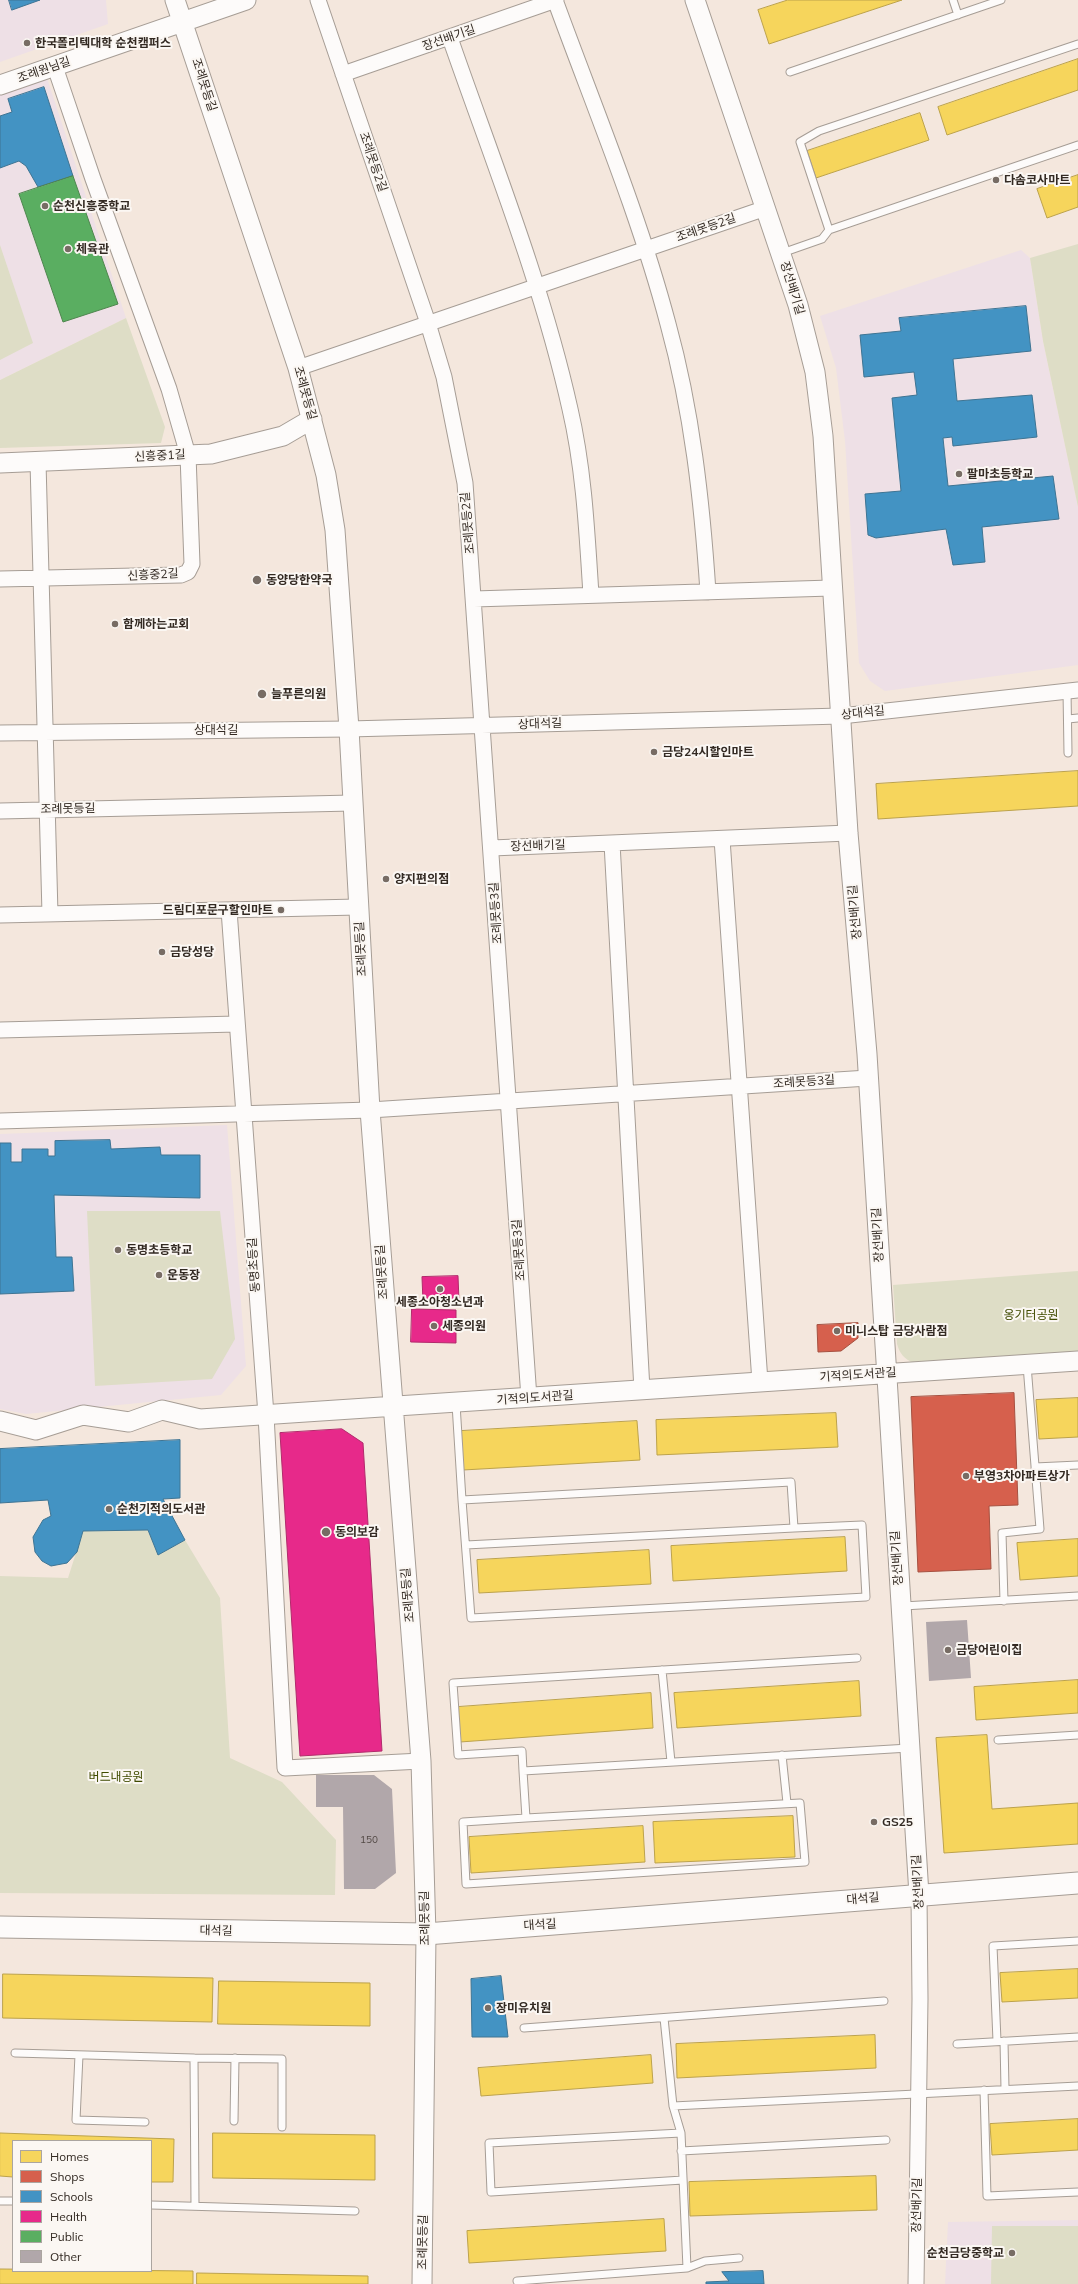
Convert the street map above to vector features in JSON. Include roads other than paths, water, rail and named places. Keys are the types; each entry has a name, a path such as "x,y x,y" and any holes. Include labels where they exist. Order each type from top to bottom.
{"main road":[{"name":"대석길","path":"0,1927 426,1934 1078,1883"}],"street":[{"name":"조례못등길","path":"175,0 298,368 326,475 335,530 349,729 370,1110 421,1761 426,1934 422,2284"},
{"name":"조례원님길","path":"0,85 246,0"},
{"name":"조례못등2길","path":"318,0 428,324 444,377 465,483 483,725"},
{"name":"장선배기길","path":"343,74 450,38 555,0"},
{"path":"555,0 646,249 669,324 690,419 702,503 708,592"},
{"name":"장선배기길","path":"695,0 782,253 798,305 815,372 823,436 831,588 848,833 868,1078 919,1895 919,2093 916,2284"},
{"path":"450,38 553,339 571,410 585,502 591,595"},
{"path":"55,66 93,179 169,389 188,455"},
{"name":"조례못등2길","path":"298,368 766,208"},
{"name":"신흥중1길","path":"0,463 211,454 283,436 312,419"},
{"name":"신흥중2길","path":"0,579 181,575 188,572 192,564 188,455"},
{"path":"38,462 50,914"},
{"path":"474,599 831,588"},
{"name":"상대석길","path":"0,733 45,731 349,729 841,716 1073,690"},
{"name":"조례못등3길","path":"483,725 529,1398"},
{"name":"조례못등길","path":"0,811 352,803"},
{"name":"장선배기길","path":"492,848 848,833"},
{"path":"722,838 760,1382"},
{"path":"612,843 642,1390"},
{"name":"조례못등길","path":"0,915 358,907"},
{"name":"동명초등길","path":"229,910 236,1024 266,1415 285,1768 421,1761"},
{"path":"0,1030 236,1024"},
{"name":"조례못등3길","path":"370,1110 868,1078"},
{"path":"0,1122 370,1110"},
{"name":"기적의도서관길","path":"0,1421 36,1430 83,1415 129,1422 162,1410 200,1419 1078,1361"}],"lane":[{"path":"953,0 958,15"},
{"path":"790,72 1001,0"},
{"path":"829,230 800,142 820,131 1078,44"},
{"path":"782,253 822,239 829,230 1078,144"},
{"path":"1068,753 1068,719 1073,690"},
{"path":"1068,719 1078,718"},
{"path":"1004,1601 1002,1533 1040,1529 1028,1365"},
{"path":"456,1403 471,1618 866,1597 862,1525 466,1545"},
{"path":"1035,1467 1078,1465"},
{"path":"462,1500 792,1482 794,1528"},
{"path":"900,1606 1078,1596"},
{"path":"526,1818 522,1751 458,1755 453,1683 857,1658"},
{"path":"662,1670 671,1762"},
{"path":"998,1740 1078,1735"},
{"path":"523,1771 909,1748"},
{"path":"782,1755 787,1803"},
{"path":"800,1802 805,1862 466,1884 463,1822 526,1818 800,1802"},
{"path":"1005,2089 993,1946 1078,1941"},
{"path":"524,2028 884,2001"},
{"path":"664,2018 673,2106 681,2133 687,2268"},
{"path":"956,2044 1078,2037"},
{"path":"15,2053 282,2059 282,2127"},
{"path":"79,2054 76,2120 145,2122"},
{"path":"194,2058 195,2206"},
{"path":"234,2121 235,2058"},
{"path":"673,2106 1078,2086"},
{"path":"984,2090 987,2196 1078,2192"},
{"path":"681,2133 489,2143 491,2192 683,2180"},
{"path":"681,2151 886,2140"},
{"path":"0,2201 12,2202"},
{"path":"152,2205 355,2211"},
{"path":"517,2281 687,2268 705,2261 739,2258"}],"place":[{"name":"한국폴리텍대학 순천캠퍼스","path":"27,43"},
{"name":"다솜코사마트","path":"996,180"},
{"name":"순천신흥중학교","path":"45,206"},
{"name":"체육관","path":"68,249"},
{"name":"팔마초등학교","path":"959,474"},
{"name":"동양당한약국","path":"257,580"},
{"name":"함께하는교회","path":"115,624"},
{"name":"늘푸른의원","path":"262,694"},
{"name":"금당24시할인마트","path":"654,752"},
{"name":"양지편의점","path":"386,879"},
{"name":"드림디포문구할인마트","path":"281,910"},
{"name":"금당성당","path":"162,952"},
{"name":"동명초등학교","path":"118,1250"},
{"name":"운동장","path":"159,1275"},
{"name":"세종소아청소년과","path":"440,1289"},
{"name":"세종의원","path":"434,1326"},
{"name":"미니스탑 금당사람점","path":"837,1331"},
{"name":"부영3차아파트상가","path":"966,1476"},
{"name":"순천기적의도서관","path":"109,1509"},
{"name":"동의보감","path":"326,1532"},
{"name":"금당어린이집","path":"948,1650"},
{"name":"GS25","path":"874,1822"},
{"name":"장미유치원","path":"488,2008"},
{"name":"순천금당중학교","path":"1012,2253"}],"park label":[{"name":"옹기터공원","path":"1031,1315"},
{"name":"버드내공원","path":"116,1777"}]}
